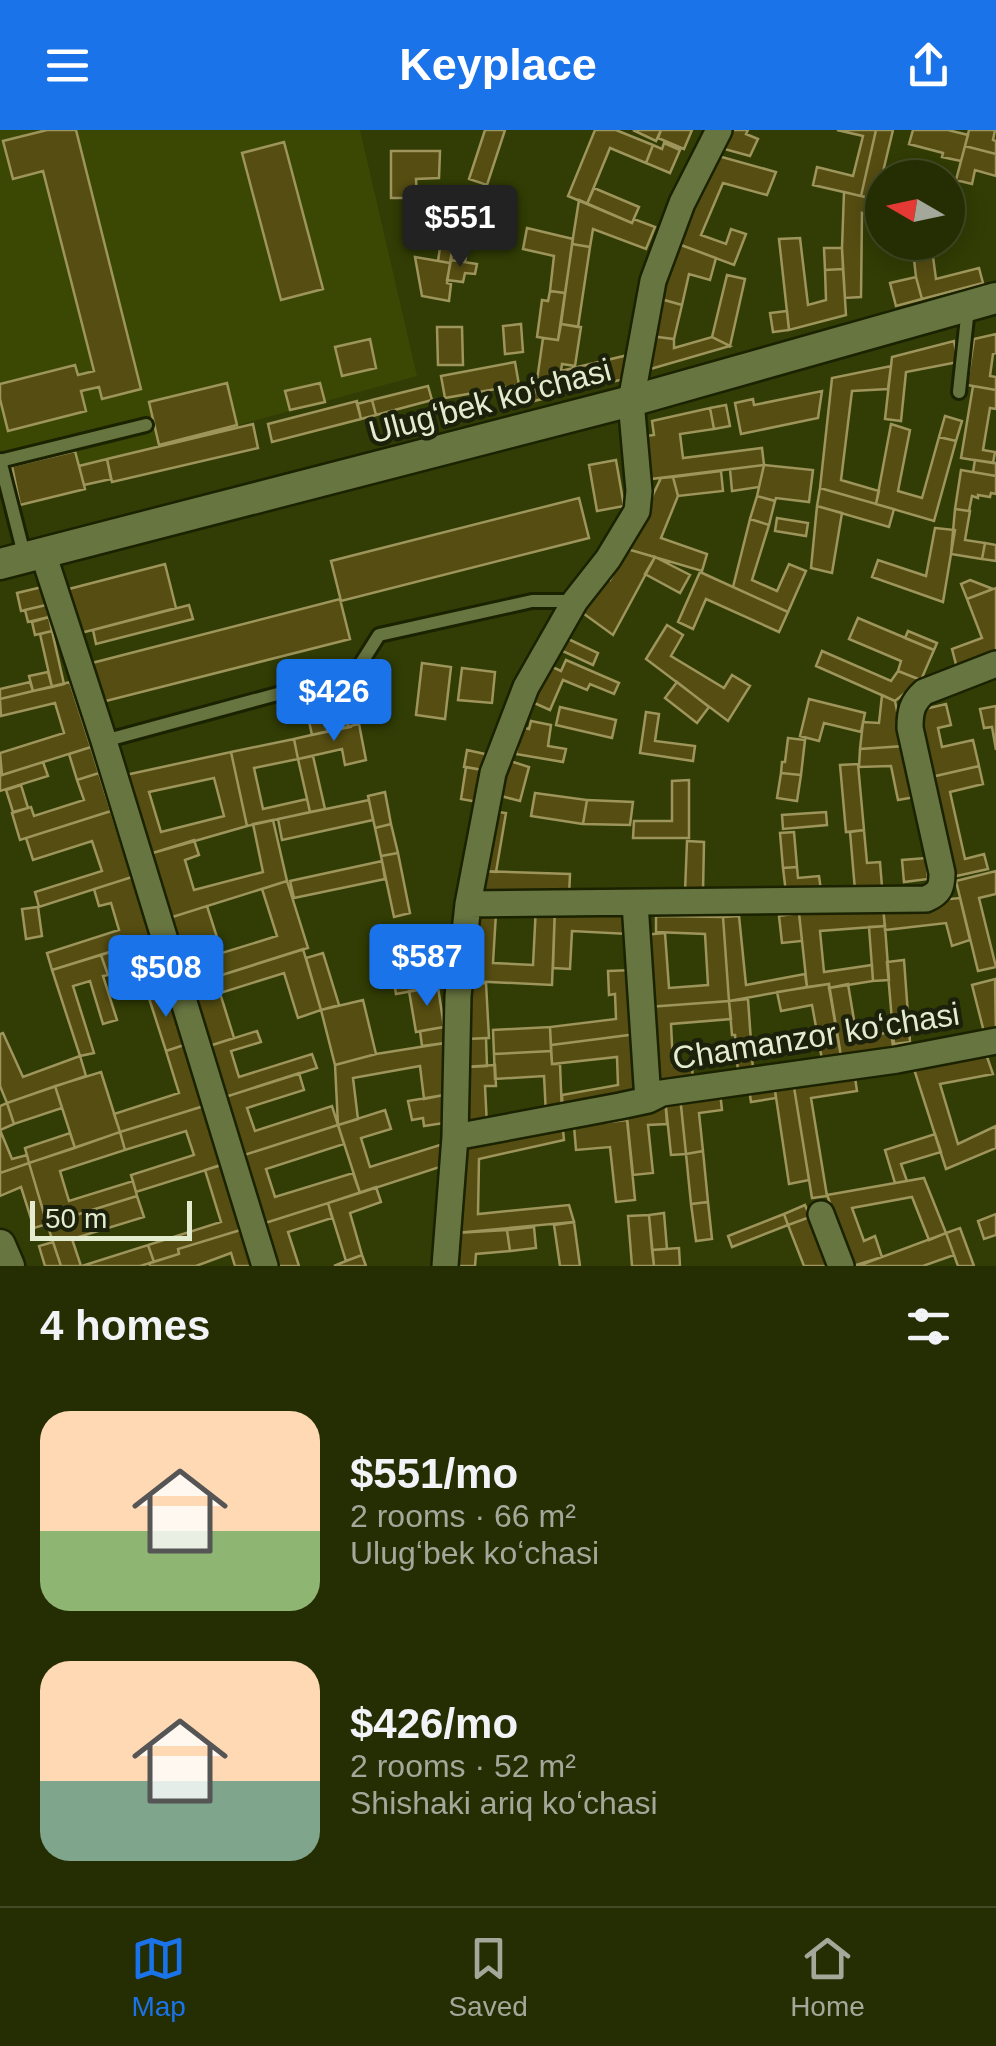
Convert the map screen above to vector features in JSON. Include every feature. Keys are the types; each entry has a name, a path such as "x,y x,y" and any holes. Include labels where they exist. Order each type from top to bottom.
{"street":[{"path":"445,1266 458,996 468,904 493,773 526,687 575,601 608,559 637,511 639,491 631,401 653,281 682,203 719,130"},
{"name":"Ulugʻbek koʻchasi","path":"23,558 631,401 982,302"},
{"path":"23,558 104,741 264,1266"},
{"path":"468,904 926,899 937,894 942,872 910,728 910,712 914,700 924,692 996,664"},
{"name":"Chamanzor koʻchasi","path":"635,904 648,1100"},
{"name":"Chamanzor koʻchasi","path":"454,1137 648,1100 662,1093 994,1048"},
{"path":"821,1214 841,1266"},
{"path":"0,1245 10,1266"}],"lane":[{"path":"959,392 982,302"},
{"path":"23,558 0,460 146,425"},
{"path":"104,741 355,673 379,635 532,601 575,601"}],"shaded area":[{"path":"0,130 360,130 417,376 34,481 25,452 0,457"}],"building":[{"path":"47,130 76,130 141,389 102,399 99,387 81,391 86,411 8,431 0,384 75,365 78,375 94,371 43,171 13,179 3,141"},
{"path":"485,130 505,130 487,185 469,179"},
{"path":"595,130 616,130 653,145 646,163 610,148 587,204 568,196"},
{"path":"633,130 661,130 656,141"},
{"path":"661,130 692,130 684,149 658,138"},
{"path":"725,130 748,130 746,134 758,139 750,156 717,147"},
{"path":"837,130 876,130 869,160 865,160 861,196 813,185 817,167 853,176 863,136"},
{"path":"876,130 893,130 886,160 869,160"},
{"path":"913,130 948,130 968,135 961,160 909,144"},
{"path":"969,130 995,130 996,154 965,146"},
{"path":"284,142 323,289 281,300 242,153"},
{"path":"664,143 680,150 670,173 646,163 653,145 662,149"},
{"path":"965,146 996,154 996,176 975,170 972,184 965,182 965,160 961,160"},
{"path":"391,151 440,151 439,178 416,179 417,198 391,198"},
{"path":"711,154 776,172 767,195 723,183 701,235 726,244 731,229 746,234 734,265 673,242"},
{"path":"594,188 639,207 632,223 587,204"},
{"path":"844,192 865,197 861,297 845,298"},
{"path":"461,197 494,202 491,219 473,216 465,262 451,260"},
{"path":"579,200 632,223 634,219 655,227 646,249 593,229 590,247 572,244"},
{"path":"527,228 573,239 565,293 550,291 554,256 523,249"},
{"path":"800,238 808,305 826,300 825,270 843,269 846,315 789,330 779,239"},
{"path":"441,241 453,243 450,263 438,261"},
{"path":"673,242 716,258 710,280 689,274 682,305 657,298"},
{"path":"572,244 590,247 578,327 561,324"},
{"path":"824,248 842,248 843,269 825,270"},
{"path":"415,257 450,263 449,301 422,296"},
{"path":"451,260 477,264 475,274 465,273 463,282 447,280"},
{"path":"914,260 933,260 936,279 979,268 983,283 922,299"},
{"path":"727,275 745,279 730,346 712,337"},
{"path":"916,277 922,299 896,306 890,283"},
{"path":"550,291 565,293 558,340 537,337 542,300 548,301"},
{"path":"657,298 682,305 674,339 650,336"},
{"path":"787,311 789,330 773,332 770,313"},
{"path":"521,324 523,352 505,354 503,326"},
{"path":"561,324 581,327 575,366 562,364 561,371 628,355 624,379 534,401 543,338 558,340"},
{"path":"437,327 462,327 463,365 438,365"},
{"path":"996,334 990,376 996,377 996,390 967,385 974,339"},
{"path":"650,336 674,339 674,348 712,337 730,346 647,370"},
{"path":"370,339 376,368 342,376 335,347"},
{"path":"954,341 958,362 906,372 901,421 885,419 892,357"},
{"path":"515,362 519,385 445,398 441,376"},
{"path":"891,366 888,389 852,391 841,480 879,491 876,504 820,488 832,378"},
{"path":"227,383 237,425 159,445 149,402"},
{"path":"320,383 325,402 290,410 285,391"},
{"path":"428,386 432,400 376,415 372,400"},
{"path":"973,386 996,390 996,409 990,408 983,450 995,452 993,463 961,458"},
{"path":"822,391 818,418 741,434 735,403 753,399 754,405"},
{"path":"372,400 376,415 361,419 357,404"},
{"path":"357,401 361,419 272,442 268,424"},
{"path":"726,405 730,426 714,429 710,408"},
{"path":"710,408 714,429 680,434 683,458 762,448 764,465 651,479 646,436 654,435 652,421"},
{"path":"945,416 962,421 956,441 939,437"},
{"path":"253,424 258,448 112,482 107,459"},
{"path":"891,424 910,430 898,491 922,498 939,437 956,441 934,521 876,504"},
{"path":"75,451 85,489 20,505 12,466"},
{"path":"107,459 111,479 84,485 79,466"},
{"path":"616,460 624,506 597,511 589,465"},
{"path":"975,460 996,463 996,476 973,472"},
{"path":"764,465 759,487 732,491 730,469"},
{"path":"764,465 813,470 809,502 757,496"},
{"path":"961,470 996,476 996,494 972,496 969,511 955,509"},
{"path":"721,471 723,491 678,496 673,477"},
{"path":"673,477 678,496 661,538 707,554 702,571 627,549 661,478"},
{"path":"820,488 894,509 889,527 817,506"},
{"path":"757,496 775,501 769,525 750,519"},
{"path":"579,498 589,538 341,601 331,561"},
{"path":"817,506 842,513 832,573 811,568"},
{"path":"955,509 970,511 965,540 985,543 982,559 951,554"},
{"path":"777,518 808,523 806,536 775,531"},
{"path":"750,519 769,525 752,580 777,591 789,564 806,571 788,612 733,587"},
{"path":"935,528 955,530 943,602 872,577 878,560 926,576"},
{"path":"985,543 996,545 996,561 982,559"},
{"path":"627,549 655,557 613,635 580,611 604,576 610,580"},
{"path":"655,557 690,575 680,593 645,574"},
{"path":"165,564 176,608 81,633 69,589"},
{"path":"700,572 788,612 779,632 706,599 693,629 678,622"},
{"path":"970,580 993,589 967,599 961,584"},
{"path":"42,587 46,605 21,611 17,593"},
{"path":"996,588 996,658 958,672 952,649 982,638 967,599"},
{"path":"340,599 350,639 102,702 92,663"},
{"path":"46,605 49,617 28,622 25,610"},
{"path":"189,605 193,619 96,644 93,630"},
{"path":"49,617 52,631 35,635 32,622"},
{"path":"858,618 934,650 921,680 898,671 901,661 849,639"},
{"path":"667,625 683,635 671,656 724,688 732,675 750,686 728,721 646,659"},
{"path":"52,631 64,684 52,687 40,634"},
{"path":"908,631 937,643 934,650 905,638"},
{"path":"564,637 598,653 593,665 558,649"},
{"path":"822,651 891,681 898,671 921,680 895,701 816,666"},
{"path":"566,660 619,683 614,694 590,684 587,690 563,680 550,710 532,702 548,665 561,671"},
{"path":"422,663 451,667 445,719 416,715"},
{"path":"462,668 495,672 492,703 458,700"},
{"path":"48,672 52,687 33,691 29,676"},
{"path":"30,682 33,691 0,699 0,689"},
{"path":"70,682 91,747 2,775 0,753 64,733 55,703 1,716 0,699"},
{"path":"677,682 709,707 697,723 665,698"},
{"path":"882,695 895,701 904,746 860,749 863,722 879,723"},
{"path":"321,699 350,727 312,735 305,703"},
{"path":"809,699 865,713 861,732 824,723 819,741 800,736"},
{"path":"946,704 951,725 938,728 942,747 973,740 979,766 927,778 912,712"},
{"path":"996,706 996,750 992,727 984,728 980,709"},
{"path":"560,707 616,720 612,738 556,725"},
{"path":"646,712 659,714 655,741 695,746 693,761 640,753"},
{"path":"531,721 551,725 548,746 566,749 563,762 516,754 521,727 529,729"},
{"path":"359,724 366,760 345,765 342,749 298,759 294,739"},
{"path":"788,738 805,740 801,775 781,773"},
{"path":"294,739 298,759 254,768 263,809 307,799 310,812 247,826 231,752"},
{"path":"904,746 915,797 898,800 891,766 859,767 860,749"},
{"path":"91,747 99,773 77,780 69,754"},
{"path":"467,750 485,754 483,770 464,767"},
{"path":"231,752 247,826 146,855 121,776","holes":["214,778 224,816 161,832 149,792"]},
{"path":"313,756 325,809 310,812 298,759"},
{"path":"507,760 529,767 520,801 497,795"},
{"path":"43,762 48,776 0,791 0,768 2,775"},
{"path":"858,764 864,830 846,832 840,765"},
{"path":"979,766 983,784 950,792 965,859 984,854 988,869 952,877 927,778"},
{"path":"466,767 483,770 478,802 461,799"},
{"path":"99,773 111,811 20,840 12,813 31,807 34,816 84,800 77,780"},
{"path":"781,773 801,775 797,801 777,798"},
{"path":"689,780 689,838 633,838 634,821 672,821 672,781"},
{"path":"21,785 28,808 13,812 6,790"},
{"path":"385,792 391,824 375,828 368,796"},
{"path":"535,793 587,800 583,824 531,816"},
{"path":"369,800 373,820 282,840 278,819"},
{"path":"587,800 633,802 630,825 583,824"},
{"path":"111,811 132,877 39,907 35,892 102,871 92,841 33,860 26,838"},
{"path":"490,811 506,813 496,872 480,871"},
{"path":"826,812 827,825 783,829 782,815"},
{"path":"273,820 287,881 166,919 146,855 194,840 199,855 185,860 194,890 263,872 253,824"},
{"path":"391,824 398,853 381,856 375,828"},
{"path":"864,830 867,863 880,862 882,887 855,890 850,832"},
{"path":"794,832 797,867 783,868 780,833"},
{"path":"687,841 704,842 703,892 685,892"},
{"path":"398,853 410,913 394,917 381,856"},
{"path":"926,858 928,879 904,882 902,860"},
{"path":"382,861 385,879 294,898 290,881"},
{"path":"797,867 798,878 819,876 821,890 786,893 783,868"},
{"path":"480,871 570,874 569,897 479,894"},
{"path":"996,871 996,894 979,898 996,967 978,971 956,881"},
{"path":"132,877 151,939 52,970 47,953 119,930 111,903 99,906 94,889"},
{"path":"287,881 308,948 187,986 166,919 207,906 222,953 277,936 262,889"},
{"path":"960,898 970,940 952,946 946,923 885,930 883,905"},
{"path":"536,906 555,907 552,985 470,981 473,912 496,913 493,963 533,965"},
{"path":"38,907 42,936 26,939 22,909"},
{"path":"555,907 630,910 628,934 572,931 570,969 553,968"},
{"path":"883,908 885,926 820,931 824,972 872,965 873,981 807,987 799,913"},
{"path":"799,913 802,941 782,943 779,916"},
{"path":"656,916 723,917 729,1001 648,1007 642,935 665,933 669,988 708,985 705,934 656,932"},
{"path":"739,916 746,985 805,974 807,987 729,1001 723,917"},
{"path":"885,926 889,980 873,981 869,927"},
{"path":"437,932 446,985 396,994 387,940"},
{"path":"151,939 167,989 148,995 139,965 108,975 101,955"},
{"path":"303,949 321,1010 298,1018 284,973 220,993 234,1038 206,1047 187,986"},
{"path":"323,953 339,1005 321,1010 306,958"},
{"path":"101,955 108,975 103,976 117,1020 103,1024 90,981 73,986 94,1053 80,1056 52,970"},
{"path":"904,960 910,1042 894,1044 887,962"},
{"path":"634,970 637,1034 551,1045 550,1027 616,1019 615,994 609,995 608,971"},
{"path":"995,979 996,1033 985,1036 972,985"},
{"path":"486,983 489,1038 467,1039 464,985"},
{"path":"829,984 842,1062 823,1065 812,1005 781,1011 777,992"},
{"path":"848,984 857,1038 891,1032 894,1053 842,1062 829,988"},
{"path":"438,987 444,1027 416,1032 409,991"},
{"path":"167,989 184,1045 166,1051 148,995"},
{"path":"748,999 753,1070 738,1072 729,1001"},
{"path":"363,1000 376,1054 335,1065 321,1010"},
{"path":"729,1001 731,1019 671,1024 673,1065 692,1064 693,1083 654,1086 648,1007"},
{"path":"444,1027 445,1043 422,1046 420,1031"},
{"path":"550,1027 551,1051 494,1054 493,1030"},
{"path":"257,1031 261,1042 231,1051 239,1077 312,1054 317,1068 222,1098 206,1047"},
{"path":"3,1033 23,1077 80,1056 86,1076 7,1103 0,1086"},
{"path":"637,1034 640,1099 563,1113 562,1095 618,1085 617,1057 552,1064 551,1045"},
{"path":"486,1038 487,1066 469,1067 467,1039"},
{"path":"445,1043 444,1095 424,1099 420,1066 353,1078 358,1119 338,1125 335,1065"},
{"path":"184,1045 204,1106 120,1132 114,1114 179,1093 166,1051"},
{"path":"551,1051 552,1064 560,1064 562,1114 546,1115 544,1076 495,1079 494,1054"},
{"path":"985,1051 993,1074 940,1084 958,1144 996,1126 996,1148 946,1169 913,1066"},
{"path":"495,1065 496,1086 485,1086 487,1126 466,1127 464,1067"},
{"path":"854,1071 857,1091 811,1098 827,1196 812,1198 793,1081"},
{"path":"101,1072 120,1132 75,1148 55,1086"},
{"path":"299,1073 304,1090 247,1108 255,1131 332,1106 338,1125 241,1156 222,1098"},
{"path":"793,1081 809,1180 789,1184 774,1084"},
{"path":"774,1084 776,1098 751,1102 749,1088"},
{"path":"55,1086 62,1108 14,1124 7,1103"},
{"path":"720,1092 722,1110 699,1113 703,1151 686,1154 680,1096"},
{"path":"444,1095 444,1123 424,1126 423,1118 412,1120 408,1101"},
{"path":"680,1096 686,1154 671,1155 665,1098"},
{"path":"665,1098 667,1124 648,1125 653,1173 633,1175 626,1108"},
{"path":"7,1103 14,1124 0,1130 0,1106"},
{"path":"204,1106 222,1165 136,1192 131,1175 194,1155 186,1131 125,1150 120,1132"},
{"path":"385,1110 391,1129 361,1138 370,1167 443,1144 449,1164 360,1193 338,1125"},
{"path":"562,1120 564,1140 479,1159 478,1214 569,1205 574,1222 455,1233 458,1141"},
{"path":"627,1120 635,1200 616,1202 610,1147 576,1150 574,1126"},
{"path":"338,1125 344,1144 266,1169 275,1197 353,1173 360,1193 262,1224 241,1156"},
{"path":"0,1130 12,1159 27,1155 29,1163 0,1173"},
{"path":"120,1132 125,1150 60,1171 69,1201 133,1181 137,1196 47,1224 29,1163"},
{"path":"70,1133 75,1148 29,1163 25,1148"},
{"path":"935,1134 941,1152 901,1164 907,1181 895,1183 885,1150"},
{"path":"703,1151 708,1202 691,1204 686,1154"},
{"path":"29,1163 47,1224 34,1228 21,1187 0,1196 0,1173"},
{"path":"226,1163 247,1228 178,1249 179,1254 154,1262 148,1245 221,1222 205,1170"},
{"path":"924,1178 946,1233 929,1240 912,1197 852,1208 864,1241 875,1236 882,1257 853,1266 827,1195"},
{"path":"376,1187 381,1202 350,1213 362,1255 346,1261 328,1203"},
{"path":"137,1196 144,1217 72,1239 81,1266 61,1266 47,1224"},
{"path":"708,1202 712,1239 696,1241 691,1204"},
{"path":"328,1203 332,1218 288,1232 299,1266 279,1266 265,1223"},
{"path":"805,1205 810,1217 788,1225 784,1214"},
{"path":"664,1213 667,1249 652,1250 649,1215"},
{"path":"784,1214 788,1225 732,1247 728,1236"},
{"path":"996,1214 996,1235 984,1239 978,1221"},
{"path":"649,1215 654,1266 632,1266 628,1216"},
{"path":"810,1217 829,1266 804,1266 788,1225"},
{"path":"574,1222 580,1266 560,1266 554,1225"},
{"path":"534,1227 536,1248 510,1251 507,1230"},
{"path":"247,1228 258,1266 235,1266 231,1253 196,1266 150,1266 149,1263 179,1254 178,1249"},
{"path":"960,1228 974,1266 958,1266 946,1233"},
{"path":"507,1230 510,1251 476,1254 475,1266 453,1266 455,1233"},
{"path":"946,1233 954,1255 923,1266 858,1266"},
{"path":"53,1242 61,1266 45,1266 39,1246"},
{"path":"148,1245 154,1262 140,1266 82,1266"},
{"path":"679,1248 680,1266 654,1266 652,1250"},
{"path":"362,1255 366,1266 334,1266 346,1261"}]}
